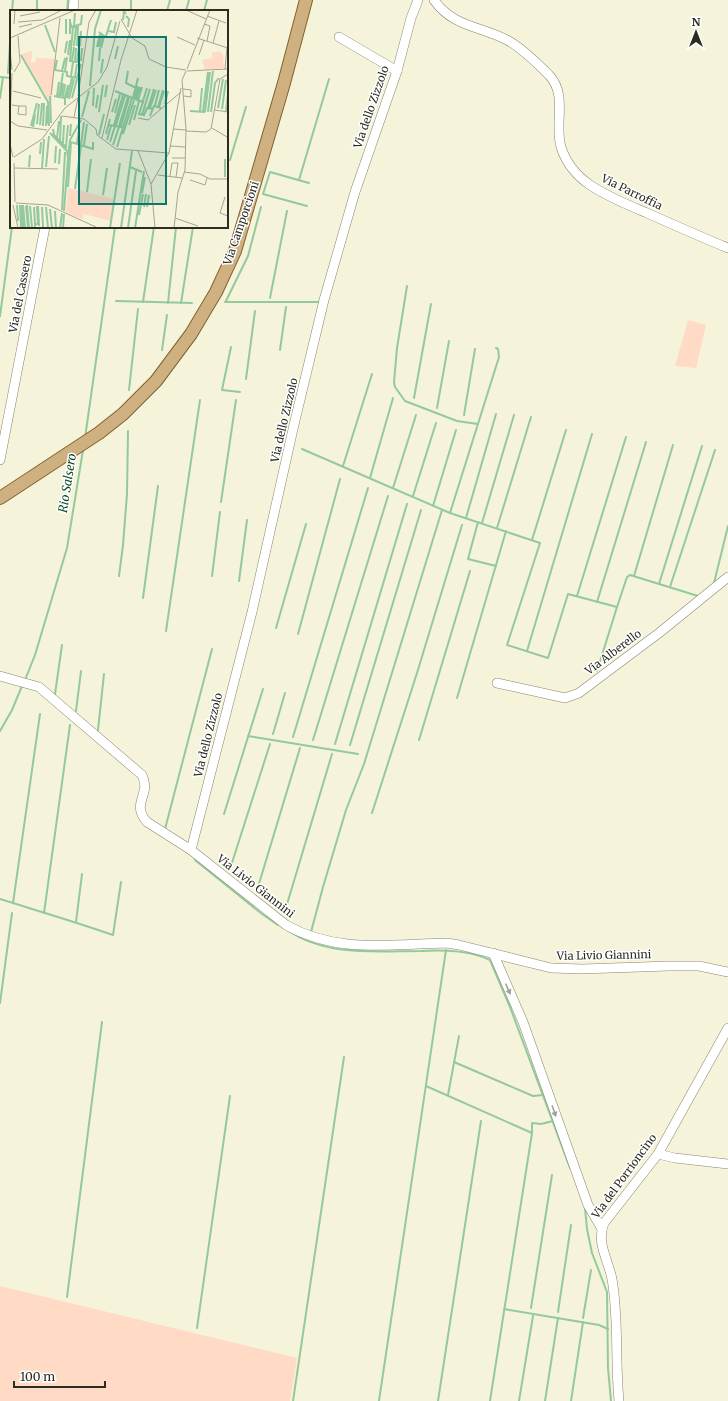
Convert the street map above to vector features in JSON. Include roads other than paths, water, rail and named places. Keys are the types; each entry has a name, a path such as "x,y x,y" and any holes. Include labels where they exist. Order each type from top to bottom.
{"main road":[{"name":"Via Camporcioni","path":"1,497 99,433 123,414 156,381 191,334 216,292 235,251 293,52 306,0"}],"street":[{"name":"Via dello Zizzolo","path":"191,850 252,612 324,300 354,192 397,71 411,18 418,0"},
{"name":"Via Parroffia","path":"434,0 450,16 462,23 508,40 550,76 560,96 560,137 565,158 572,168 590,184 613,198 728,248"},
{"path":"339,37 397,71"},
{"name":"Via del Cassero","path":"0,460 45,228"},
{"name":"Via Alberello","path":"497,683 565,698 578,693 659,633 728,577"},
{"name":"Via Livio Giannini","path":"0,676 40,687 142,775 145,784 140,810 141,816 150,825 191,850 286,925 298,932 313,938 360,946 447,943 551,968 699,966 728,972"},
{"path":"493,953 523,1022 588,1205 602,1229"},
{"name":"Via del Porrioncino","path":"619,1401 614,1300 611,1278 600,1237 602,1229 604,1223 658,1154 728,1028"},
{"path":"658,1154 675,1158 728,1164"}],"waterway":[{"path":"12,10 13,0"},
{"path":"37,0 37,10"},
{"path":"67,10 68,0"},
{"name":"Rio Salsero","path":"131,0 131,10"},
{"path":"167,10 170,0"},
{"path":"186,10 189,0"},
{"path":"204,10 207,0"},
{"path":"8,73 10,44"},
{"path":"0,77 10,78"},
{"path":"0,98 3,77"},
{"path":"299,180 329,79"},
{"path":"230,160 246,107"},
{"path":"307,206 263,194 270,172 309,183"},
{"path":"226,301 248,256 261,207"},
{"path":"270,298 287,211"},
{"path":"0,316 12,228"},
{"name":"Rio Salsero","path":"85,438 115,228"},
{"path":"143,302 154,228"},
{"path":"168,303 176,228"},
{"path":"181,303 193,228"},
{"path":"407,286 397,348 394,382 395,387 405,401 457,421 478,424"},
{"path":"116,301 192,303"},
{"path":"225,302 319,302"},
{"path":"414,398 431,304"},
{"path":"280,350 286,307"},
{"path":"129,390 138,309"},
{"path":"246,379 255,311"},
{"path":"162,350 167,315"},
{"path":"437,408 449,341"},
{"path":"231,347 222,390 240,392"},
{"path":"450,513 499,357 498,349 496,348"},
{"path":"464,415 475,349"},
{"path":"343,466 372,374"},
{"path":"370,478 393,398"},
{"path":"166,631 200,400"},
{"path":"221,502 236,400"},
{"path":"466,518 496,414"},
{"path":"393,488 416,415"},
{"path":"482,523 514,415"},
{"path":"497,528 531,417"},
{"path":"413,496 436,423"},
{"path":"433,506 456,430"},
{"path":"532,540 566,430"},
{"path":"119,576 127,494 128,431"},
{"path":"527,651 592,434"},
{"path":"577,596 626,437"},
{"path":"597,602 646,442"},
{"path":"634,576 673,445"},
{"path":"659,584 702,446"},
{"path":"302,449 450,513 540,543 507,645 548,658 568,594 617,607"},
{"name":"Rio Salsero","path":"25,680 35,655 67,548 83,450"},
{"path":"670,587 715,450"},
{"path":"298,634 340,479"},
{"path":"143,598 158,486"},
{"path":"293,737 368,488"},
{"path":"313,740 388,496"},
{"path":"335,744 407,504"},
{"path":"350,745 421,510"},
{"path":"311,932 346,810 364,764 442,510"},
{"path":"212,576 220,512"},
{"path":"239,581 247,520"},
{"path":"478,522 468,559 496,566"},
{"path":"276,628 306,524"},
{"path":"372,813 462,525"},
{"path":"714,583 728,526"},
{"path":"457,698 506,531"},
{"path":"419,740 470,571"},
{"path":"597,671 627,577 630,575 698,596"},
{"path":"55,694 62,645"},
{"path":"165,829 212,649"},
{"path":"76,711 81,671"},
{"path":"98,730 104,674"},
{"name":"Rio Salsero","path":"0,731 12,710 22,686"},
{"path":"224,814 263,689"},
{"path":"273,734 285,693"},
{"path":"13,903 40,714"},
{"path":"44,913 70,725"},
{"path":"248,736 358,754"},
{"path":"230,869 270,744"},
{"path":"258,887 300,748"},
{"path":"285,911 332,754"},
{"path":"195,860 262,914 278,925"},
{"path":"76,922 82,874"},
{"path":"0,899 113,935 121,882"},
{"path":"0,1003 12,913"},
{"path":"287,930 302,939 335,949 352,951 456,951 473,954 490,960 510,1007 570,1168"},
{"path":"379,1401 446,950"},
{"path":"67,1297 102,1022"},
{"path":"448,1095 459,1036"},
{"path":"293,1401 344,1057"},
{"path":"454,1062 533,1096 543,1095"},
{"path":"426,1086 532,1133"},
{"path":"197,1328 230,1096"},
{"path":"438,1401 481,1121"},
{"path":"490,1401 532,1133 532,1123 541,1124 553,1121"},
{"path":"531,1308 552,1175"},
{"path":"585,1208 587,1229 592,1253 607,1292 608,1368 611,1401"},
{"path":"558,1312 571,1225"},
{"path":"583,1318 591,1270"},
{"path":"504,1309 599,1325 608,1329"},
{"path":"519,1401 533,1316"},
{"path":"545,1401 558,1318"},
{"path":"571,1401 583,1322"}]}
